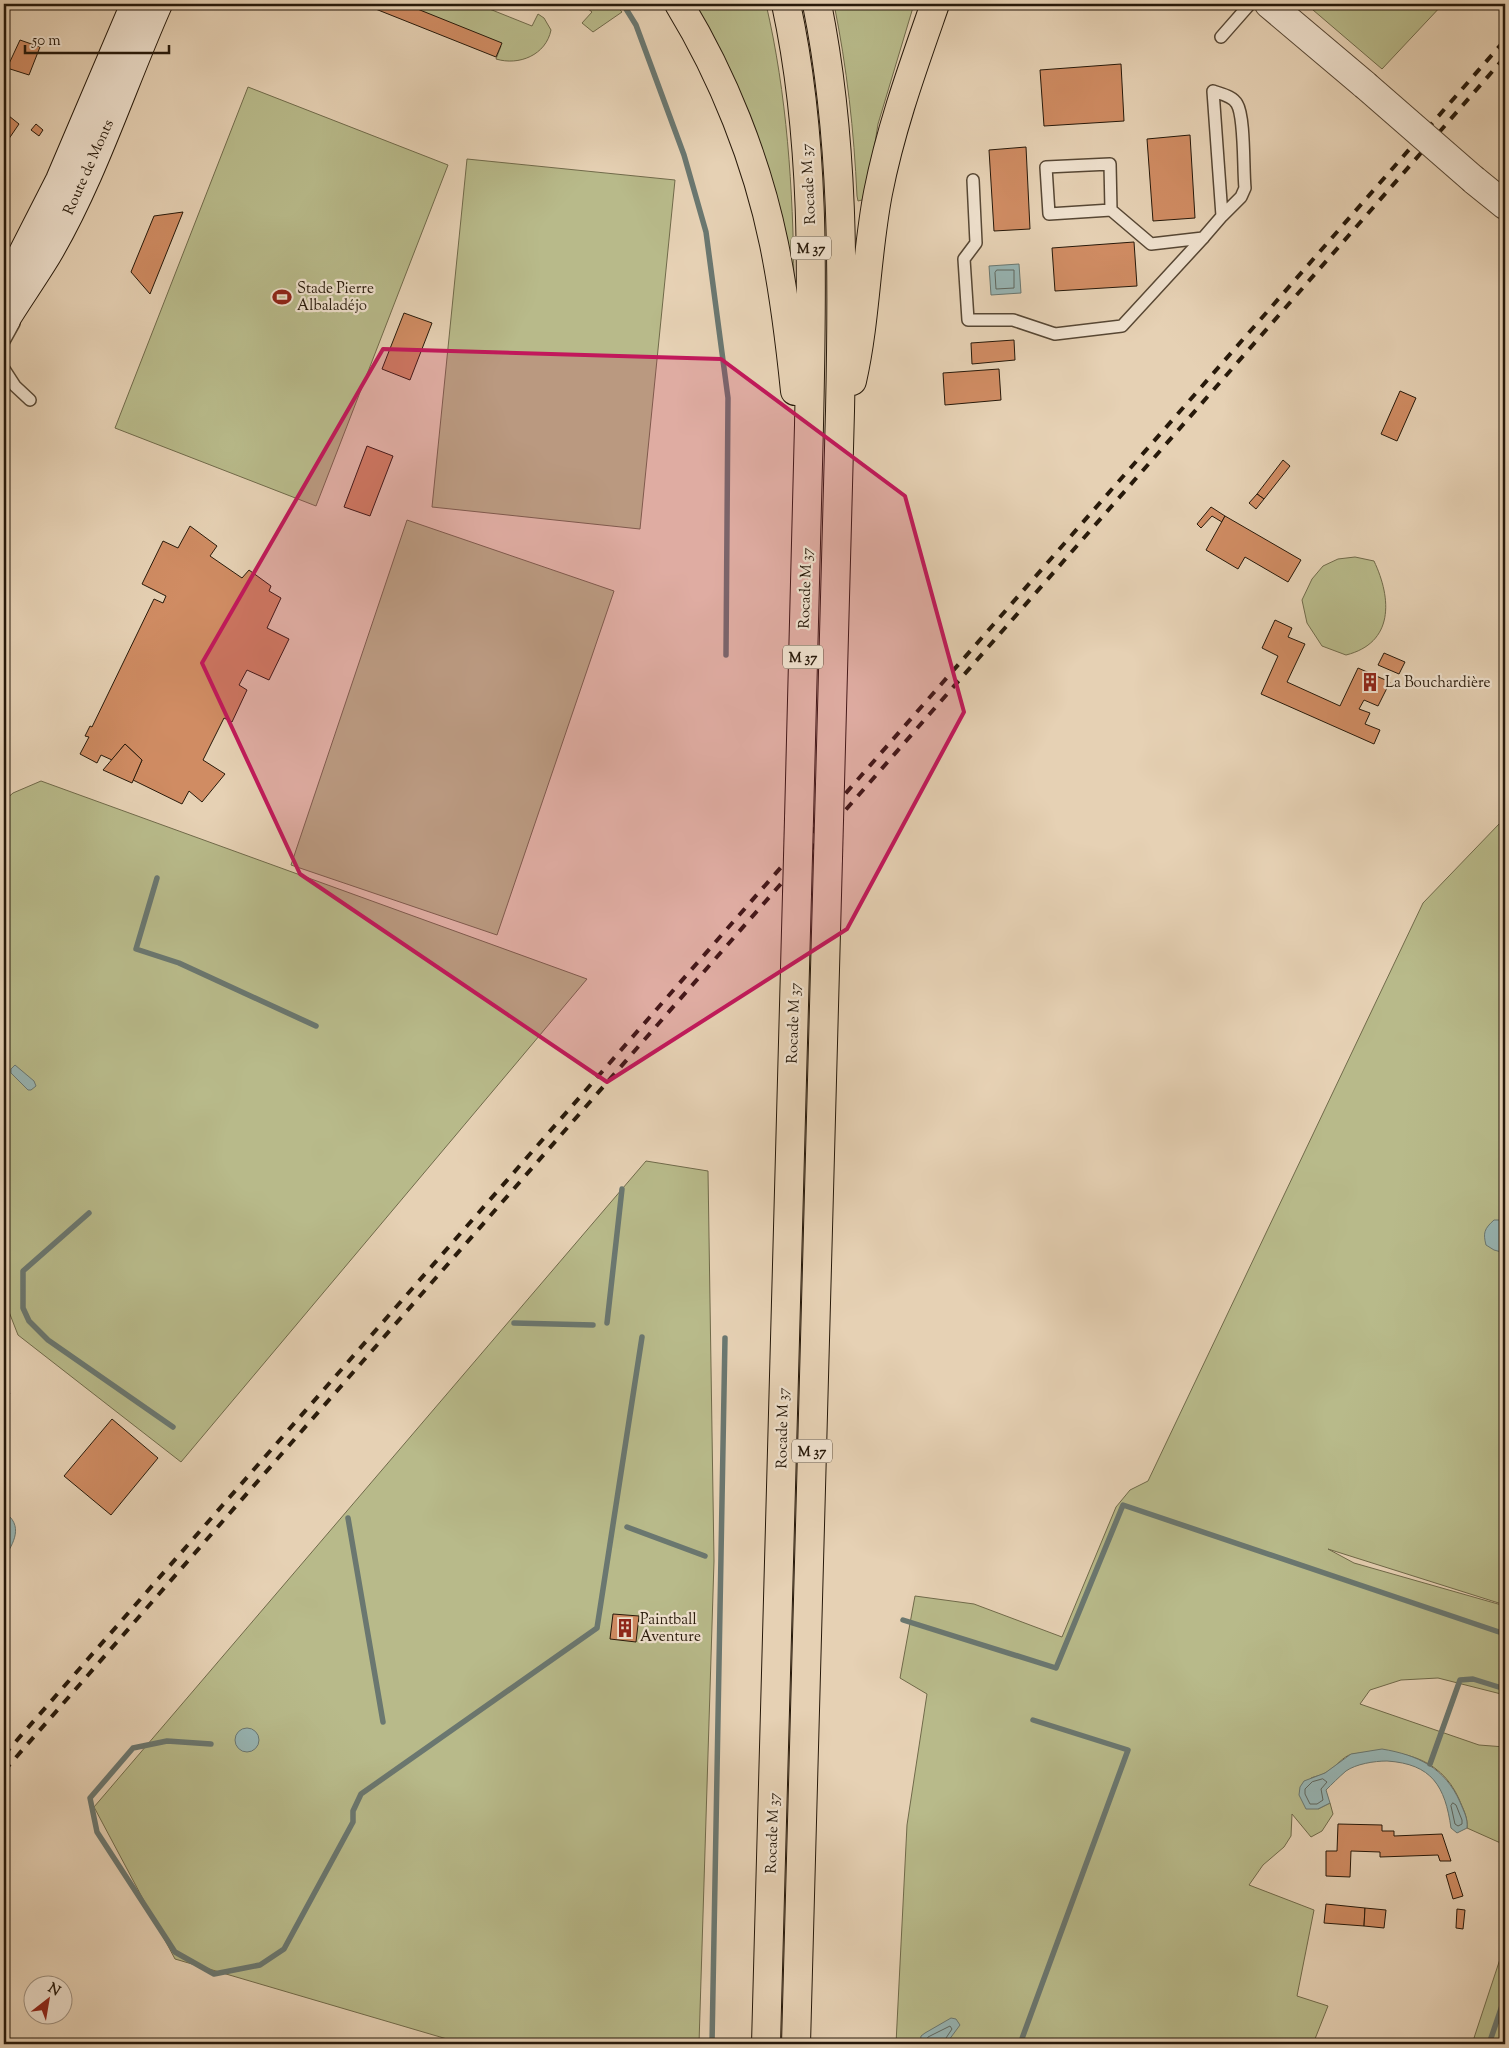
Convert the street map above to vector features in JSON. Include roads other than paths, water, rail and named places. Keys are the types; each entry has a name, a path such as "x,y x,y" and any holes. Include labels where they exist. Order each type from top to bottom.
{"highway":[{"path":"679,4 714,71 734,115 758,185 772,234 784,294 807,495"},
{"name":"Rocade M 37","path":"766,2044 811,323 810,210 802,100 786,4"},
{"name":"Rocade M 37","path":"796,2044 842,323 839,181 832,96 817,4"},
{"path":"839,444 861,341 869,249 880,184 901,99 935,4"}],"main road":[{"name":"Route de Monts","path":"4,290 60,180 135,4"},
{"name":"Route de Monts","path":"4,322 22,290 47,255 95,155 158,4"},
{"path":"1269,4 1505,205"}],"lane":[{"path":"1221,37 1250,4"},
{"path":"973,180 976,243 964,259 968,320 1013,320 1054,334 1122,326 1241,197 1245,188 1241,116 1237,103 1228,96 1213,91 1222,216"},
{"path":"1111,210 1110,164 1046,167 1049,214 1111,210 1151,244 1203,238"},
{"path":"4,341 30,294 47,255"},
{"path":"4,369 15,386 30,400"}],"water":[{"path":"1019,264 1021,293 991,295 989,266"},
{"path":"15,1065 34,1081 36,1086 28,1090 11,1073 11,1069"},
{"path":"1494,1220 1505,1220 1505,1253 1494,1250 1486,1245 1485,1231"},
{"path":"4,1512 14,1523 15,1534 14,1540 4,1558"},
{"path":"247,1728 252,1729 258,1735 258,1745 252,1751 247,1752 242,1751 236,1745 235,1740 236,1735 242,1729"},
{"path":"1382,1749 1419,1759 1447,1780 1460,1802 1466,1818 1467,1828 1457,1833 1451,1828 1445,1800 1440,1789 1425,1772 1402,1763 1387,1761 1365,1763 1343,1773 1326,1790 1330,1803 1318,1809 1306,1809 1299,1795 1300,1787 1304,1781 1325,1773 1351,1754"},
{"path":"951,2018 956,2019 960,2025 946,2044 920,2044 921,2036"}],"waterway":[{"path":"623,4 636,25 684,155 706,232 728,398 726,655"},
{"path":"157,878 136,949 179,963 316,1026"},
{"path":"607,1323 622,1189"},
{"path":"89,1213 23,1271 23,1308 29,1321 48,1340 173,1427"},
{"path":"514,1323 593,1325"},
{"path":"211,1744 167,1741 133,1748 90,1798 97,1832 175,1952 214,1974 260,1965 284,1949 353,1822 353,1811 361,1794 597,1628 642,1337"},
{"path":"712,2044 725,1338"},
{"path":"903,1620 1056,1668 1123,1505 1505,1634"},
{"path":"348,1518 383,1722"},
{"path":"627,1527 705,1556"},
{"path":"1430,1764 1460,1680 1473,1679 1505,1689"},
{"path":"1020,2044 1128,1750 1033,1720"},
{"path":"1489,2044 1505,1997"}],"railway":[{"path":"4,1755 1505,40"},
{"path":"4,1771 1505,57"}],"place":[{"name":"Stade Pierre Albaladéjo","path":"282,297"},
{"name":"La Bouchardière","path":"1370,682"},
{"name":"Paintball Aventure","path":"625,1628"}]}
